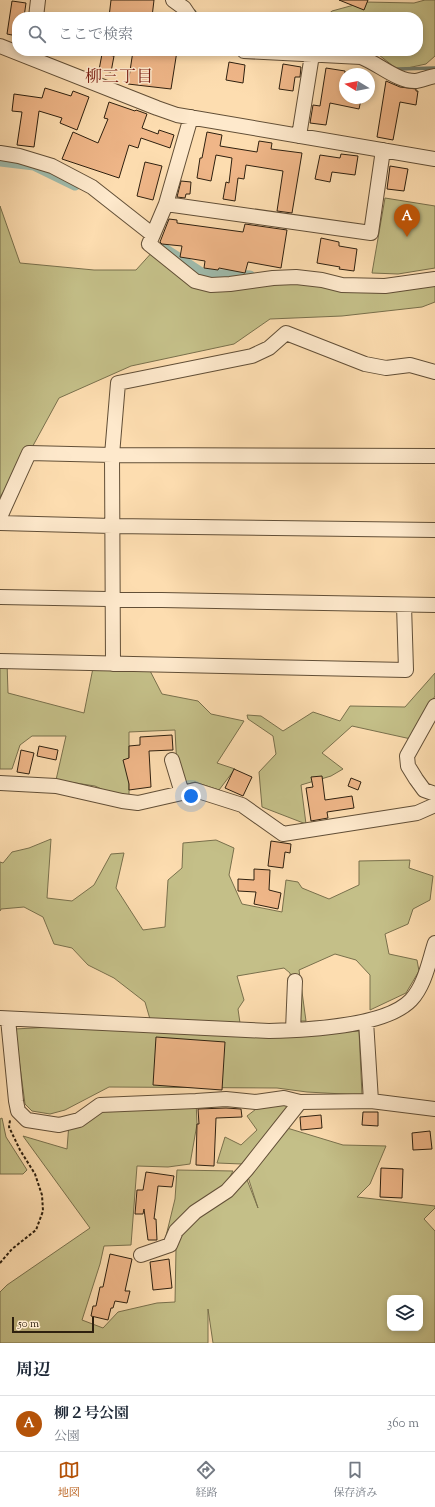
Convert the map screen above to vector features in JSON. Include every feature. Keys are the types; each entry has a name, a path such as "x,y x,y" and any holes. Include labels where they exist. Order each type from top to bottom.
{"street":[{"path":"37,12 38,0"},
{"path":"173,0 184,8 187,12"},
{"path":"0,46 12,49"},
{"path":"35,56 177,115 435,159"},
{"path":"299,136 312,56"},
{"path":"336,56 361,57 373,62 391,74 402,79 416,81 435,76"},
{"path":"192,117 166,204 148,244 195,281 211,285 296,277 322,280 342,285 385,286 435,279"},
{"path":"166,204 371,232 383,150"},
{"path":"0,153 19,156 52,166 92,187 153,235"},
{"path":"113,664 112,455 118,383 252,356 269,348 286,333 365,364 386,368 410,365 435,372"},
{"path":"0,517 28,453 112,455 435,456"},
{"path":"0,523 435,530"},
{"path":"0,597 435,605"},
{"path":"0,661 406,670 404,605"},
{"path":"435,706 407,756 408,766 424,790 435,794"},
{"path":"172,760 182,793"},
{"path":"0,783 56,786 122,801 138,803 195,790 242,806 284,834 417,813 435,805"},
{"path":"435,943 422,984 412,999 398,1010 366,1021 308,1030 246,1030 36,1021 4,1018 18,1111 27,1120 59,1125 79,1120 100,1105 226,1099 256,1102 284,1098 293,1099 300,1102 371,1101 435,1109"},
{"path":"293,1030 295,981"},
{"path":"366,1021 371,1101"},
{"path":"141,1255 170,1245 176,1230 194,1212 227,1190 247,1169 300,1102"}],"path":[{"path":"0,1263 12,1249 36,1230 43,1211 42,1195 35,1174 20,1150 9,1126 11,1118 18,1111"}],"shaded area":[{"path":"425,0 435,0 435,56 426,64 398,70 380,56 423,56 423,12 331,12 365,2 414,3"},
{"path":"385,198 435,206 435,268 398,274 372,273"},
{"path":"0,206 20,263 94,270 136,270 155,249 205,283 435,284 435,302 422,307 342,316 270,319 234,344 131,366 59,398 29,453 0,497"},
{"path":"0,662 7,662 8,693 84,713 94,663 147,665 162,694 198,701 211,714 244,721 217,763 235,769 219,790 195,782 178,787 175,730 129,732 129,802 95,786 56,780 66,736 32,736 20,745 12,769 0,769"},
{"path":"435,673 435,696 411,739 352,726 322,753 343,769 331,776 301,785 306,824 262,807 259,772 276,754 273,736 248,719 247,715 261,716 283,731 313,712 340,721 350,706 405,707"},
{"path":"51,839 47,898 72,901 94,885 111,854 124,853 116,888 143,930 165,927 168,880 182,868 183,843 216,840 234,848 229,875 242,904 282,912 286,880 298,882 302,888 329,899 359,885 359,861 410,860 409,868 433,876 430,900 413,909 408,924 385,934 389,954 417,960 419,971 406,993 370,1010 370,975 356,960 335,954 299,970 306,1021 295,1021 294,999 290,973 284,968 237,976 244,1000 238,1009 240,1023 152,1026 145,1002 114,978 88,965 72,948 54,944 43,917 24,907 1,909 0,911 0,862 3,863 12,852 29,848"},
{"path":"51,1027 305,1035 359,1031 362,1095 307,1092 277,1088 109,1087 65,1110 50,1114 32,1111 25,1104 15,1029"},
{"path":"196,1101 197,1124 190,1164 168,1167 137,1166 131,1245 104,1246 100,1264 82,1320 103,1328 118,1312 157,1303 175,1302 176,1249 186,1220 244,1172 258,1208 247,1174 287,1128 343,1145 386,1146 370,1184 357,1197 435,1206 435,1208 424,1219 435,1231 435,1343 213,1343 208,1309 208,1343 0,1343 0,1292 7,1285 90,1228 23,1136 67,1149 69,1123 99,1106"},
{"path":"285,1102 293,1106 242,1164 217,1163 225,1137 241,1145 257,1130 247,1116 260,1106"},
{"path":"2,1118 6,1137 27,1170 23,1174 0,1174 0,1119"},
{"path":"177,1170 233,1171 224,1188 185,1216 166,1236 175,1199"}],"building":[{"path":"111,0 154,0 153,12 110,12"},
{"path":"339,0 368,0 364,10"},
{"path":"12,1 26,3 25,12 12,12 12,35 7,34"},
{"path":"102,56 114,56 111,72 99,70"},
{"path":"132,56 176,56 171,89 128,84"},
{"path":"229,62 245,65 243,83 226,80"},
{"path":"283,64 301,67 300,77 295,77 293,91 279,89"},
{"path":"326,68 339,70 339,104 360,104 359,109 330,103 326,125 310,123 313,105 320,106"},
{"path":"386,81 400,87 416,89 416,91 418,91 416,105 400,102 393,140 377,137"},
{"path":"45,88 71,96 73,91 89,97 77,130 60,123 62,118 39,111 34,147 17,145 22,112 12,111 14,94 42,98"},
{"path":"109,102 147,114 142,128 158,134 159,130 174,135 170,148 141,138 138,148 129,145 119,178 62,159 73,132 98,143 108,119 104,118"},
{"path":"207,132 222,135 220,146 257,152 259,141 272,143 271,149 302,153 292,213 277,211 283,171 246,165 244,179 238,178 235,201 223,199 226,182 229,183 232,158 216,155 211,181 197,178 200,158 202,158"},
{"path":"341,154 358,156 355,175 332,172 330,182 315,179 320,155 340,158"},
{"path":"145,162 162,166 153,200 137,196"},
{"path":"390,166 408,169 404,191 387,189"},
{"path":"181,181 191,182 190,194 186,194 185,198 177,197"},
{"path":"169,219 177,220 177,223 243,232 245,224 287,230 281,268 248,262 245,273 219,268 218,270 204,268 205,261 180,257 182,246 162,244 160,242"},
{"path":"321,238 339,242 339,246 357,249 354,271 339,269 340,267 317,263"},
{"path":"172,735 173,750 149,751 151,787 129,790 123,760 129,758 129,746 140,745 140,737"},
{"path":"39,746 58,750 56,760 37,756"},
{"path":"21,750 34,753 29,774 17,772"},
{"path":"234,769 252,777 243,796 225,788"},
{"path":"322,776 325,800 352,796 354,808 327,812 328,818 311,821 306,788 313,787 311,777"},
{"path":"351,778 361,782 358,790 348,786"},
{"path":"271,841 291,844 290,853 285,852 283,868 268,866"},
{"path":"254,869 270,870 269,890 281,893 278,909 254,904 256,892 238,891 238,879 254,880"},
{"path":"156,1037 225,1042 222,1090 153,1085"},
{"path":"198,1109 241,1109 242,1117 216,1118 214,1166 196,1165 197,1124 199,1124"},
{"path":"363,1112 378,1112 378,1126 362,1125"},
{"path":"321,1115 322,1128 301,1130 300,1117"},
{"path":"430,1131 432,1149 413,1150 412,1133"},
{"path":"381,1168 403,1169 402,1198 380,1197"},
{"path":"146,1172 174,1176 172,1187 158,1186 154,1219 156,1219 157,1240 148,1240 144,1209 143,1214 135,1214 137,1190 143,1190"},
{"path":"110,1254 132,1259 125,1291 130,1291 127,1303 115,1301 113,1308 111,1308 108,1320 91,1316 93,1306 96,1306 100,1287 103,1287"},
{"path":"169,1259 172,1288 153,1290 150,1262"}],"waterway":[{"path":"397,69 435,68"},
{"path":"0,161 34,165 75,185"},
{"path":"163,248 203,274 250,276"}],"place":[{"name":"柳２号公園","path":"407,237"}],"district":[{"name":"柳三丁目","path":"119,78"}]}
